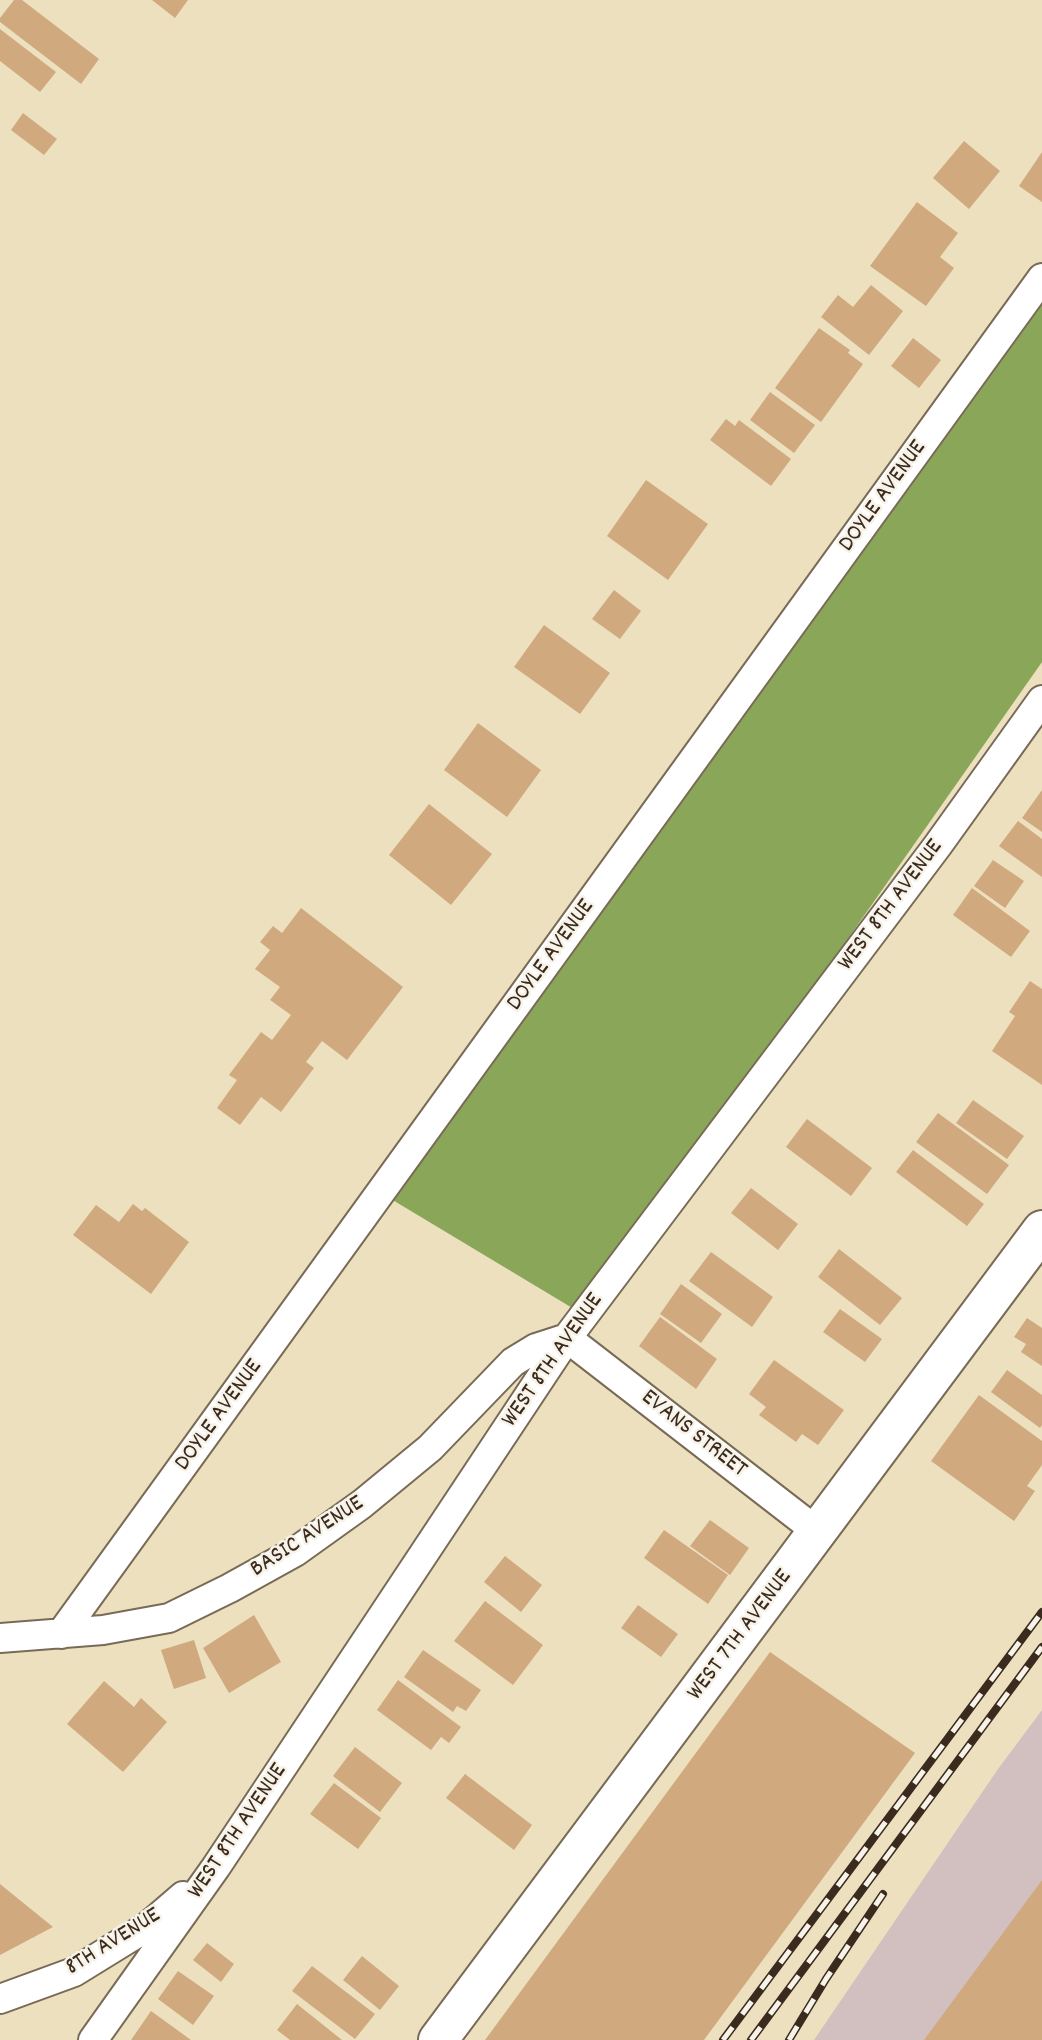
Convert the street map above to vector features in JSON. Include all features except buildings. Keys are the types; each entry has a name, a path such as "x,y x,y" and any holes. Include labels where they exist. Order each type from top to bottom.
{"main road":[{"name":"WEST 7TH AVENUE","path":"438,2040 819,1533 1042,1230"}],"street":[{"name":"DOYLE AVENUE","path":"61,1634 1042,278"},
{"name":"WEST 8TH AVENUE","path":"93,2040 216,1867 567,1338 939,845 1042,700"},
{"name":"BASIC AVENUE","path":"0,1638 103,1630 169,1618 230,1588 295,1552 362,1504 430,1448 513,1362 536,1348 567,1338"},
{"name":"EVANS STREET","path":"567,1338 819,1533"},
{"name":"8TH AVENUE","path":"0,1999 74,1972 146,1927 216,1867"}],"shaded area":[{"path":"1042,1710 1042,2040 814,2040 998,1769"}],"green space":[{"path":"1042,274 1042,662 584,1315 381,1193"}],"railway":[{"path":"723,2040 1042,1612"},
{"path":"751,2040 1042,1647"},
{"path":"789,2040 883,1894"}]}
